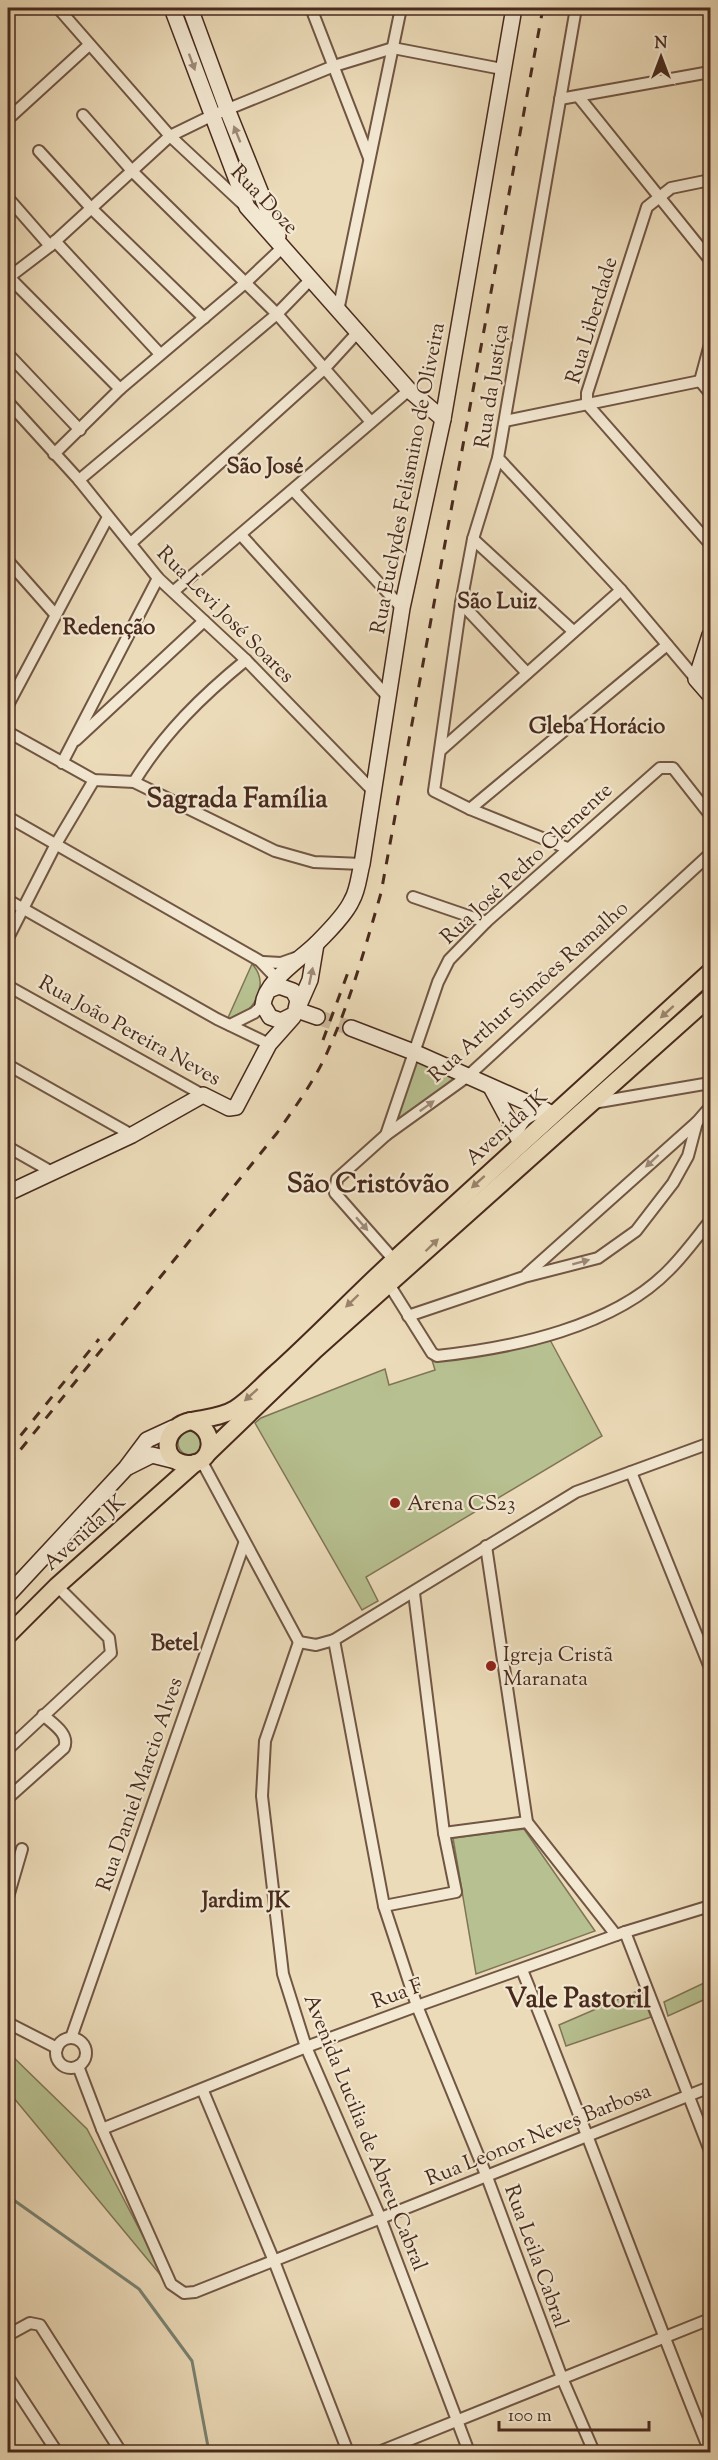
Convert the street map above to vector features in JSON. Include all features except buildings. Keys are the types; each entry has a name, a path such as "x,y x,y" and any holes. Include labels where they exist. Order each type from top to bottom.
{"main road":[{"name":"Avenida JK","path":"170,1433 190,1421 219,1416 236,1408 310,1342 518,1137 711,972"},
{"name":"Avenida JK","path":"8,1635 57,1586 166,1488 190,1459 390,1286 436,1241 711,997"},
{"path":"549,1112 565,1128"},
{"path":"518,1137 535,1155"},
{"path":"166,1488 190,1459 211,1444 204,1426 190,1421"},
{"path":"170,1433 170,1453 190,1459"}],"street":[{"name":"Rua Doze","path":"58,8 170,136 247,207 409,390 442,419"},
{"path":"172,8 247,207"},
{"path":"54,454 120,389 244,284 283,247 227,109 190,8"},
{"path":"310,8 369,159"},
{"path":"338,311 402,8"},
{"name":"Rua Euclydes Felismino de Oliveira","path":"278,986 300,956 316,944 352,900 362,864 375,793 402,608 442,419 514,8"},
{"name":"Rua da Justiça","path":"576,8 498,458 621,590 668,645 703,678 711,695"},
{"path":"8,119 88,45"},
{"path":"120,389 8,278 53,244 170,136 227,109 334,66 393,48 502,69"},
{"path":"560,99 711,72"},
{"path":"578,96 711,260"},
{"path":"83,115 133,172 244,284 277,314 372,422"},
{"path":"39,151 91,208 204,318"},
{"name":"Rua Liberdade","path":"711,180 671,189 647,207 587,393 587,404 711,544"},
{"path":"8,198 160,354"},
{"path":"79,480 277,314 310,280"},
{"path":"131,543 325,368 357,333"},
{"path":"700,381 711,344"},
{"path":"8,354 80,430"},
{"path":"505,421 700,381"},
{"path":"700,381 711,393"},
{"path":"174,591 409,390"},
{"name":"Rua Levi José Soares","path":"8,402 79,480 158,578 246,660 375,793"},
{"path":"498,458 473,539 461,603 442,749 434,790 470,809 567,848"},
{"path":"294,490 402,608"},
{"path":"8,705 54,613 108,517"},
{"path":"241,535 388,697"},
{"path":"473,539 573,631"},
{"path":"8,561 54,613"},
{"path":"62,763 158,578"},
{"path":"442,749 621,590"},
{"path":"461,603 527,673"},
{"path":"69,747 204,621"},
{"path":"703,678 711,635"},
{"path":"470,809 668,645"},
{"path":"134,782 151,754 201,697 246,660"},
{"path":"8,732 94,780 134,782 275,851 314,862 362,864"},
{"name":"Rua José Pedro Clemente","path":"386,1136 416,1053 438,982 449,960 486,922 660,768 667,766 673,768 711,815"},
{"path":"8,938 56,844 94,780"},
{"path":"8,817 265,965 278,986 297,995 297,1010"},
{"name":"Rua Arthur Simões Ramalho","path":"394,1260 335,1193 334,1186 337,1179 386,1136 468,1076 711,854"},
{"path":"413,897 486,922"},
{"path":"8,900 230,1025 269,1044"},
{"name":"Rua Euclydes Felismino de Oliveira","path":"233,1108 269,1044 297,1010 310,980 316,944"},
{"path":"265,965 300,956"},
{"name":"Rua João Pereira Neves","path":"8,986 203,1095 233,1108"},
{"path":"230,1025 265,1009 278,986"},
{"path":"265,1009 281,1021 297,1010"},
{"path":"265,1009 269,1044"},
{"path":"297,1010 318,1017"},
{"path":"351,1028 416,1053 492,1089 549,1112"},
{"path":"8,1065 132,1135"},
{"path":"591,1104 711,1083"},
{"path":"492,1089 518,1137"},
{"path":"8,1193 132,1135 203,1095"},
{"path":"524,1277 711,1107"},
{"path":"408,1316 524,1277 598,1258 636,1231 673,1183 688,1156 697,1122"},
{"path":"8,1147 52,1172"},
{"path":"390,1286 437,1356 518,1342 587,1324 632,1300 668,1272 711,1221"},
{"path":"8,1595 126,1468 147,1440 170,1433"},
{"path":"126,1468 148,1456 190,1459 244,1544 299,1642 316,1645 334,1640 414,1593 576,1492 711,1443"},
{"path":"631,1472 710,1663"},
{"name":"Rua Daniel Marcio Alves","path":"71,2038 244,1544"},
{"path":"486,1546 527,1822 621,1934 711,2151"},
{"path":"8,1749 111,1653 112,1645 109,1638 57,1586"},
{"path":"384,1906 456,1892 444,1833 414,1593"},
{"name":"Rua Leila Cabral","path":"334,1640 384,1906 417,2006 487,2177 562,2378 594,2452"},
{"name":"Avenida Lucilia de Abreu Cabral","path":"299,1642 265,1741 262,1796 283,1974 306,2047 381,2217 469,2452"},
{"path":"8,1798 64,1748 67,1742 65,1735 43,1715"},
{"path":"444,1833 527,1822"},
{"path":"8,1897 11,1873 22,1850"},
{"name":"Rua F","path":"102,2129 202,2091 306,2047 417,2006 621,1934 711,1906"},
{"path":"522,1970 589,2135 664,2337 710,2452"},
{"path":"8,2023 57,2048"},
{"path":"71,2038 80,2041 86,2049 85,2058 78,2066 64,2066 57,2058 57,2048 63,2041 71,2038"},
{"path":"78,2066 102,2129"},
{"name":"Rua Leonor Neves Barbosa","path":"102,2129 171,2283 184,2293 195,2292 711,2087"},
{"path":"202,2091 274,2261 348,2452"},
{"path":"379,2452 711,2319"},
{"path":"8,2335 36,2322 40,2325 121,2452"},
{"path":"8,2377 57,2452"}],"green space":[{"path":"252,964 258,972 260,981 256,999 244,1013 227,1020"},
{"path":"415,1060 459,1074 395,1127"},
{"name":"Arena CS23","path":"549,1338 602,1436 366,1577 378,1601 362,1610 255,1423 261,1418 385,1369 389,1385 435,1370 432,1360"},
{"path":"190,1431 199,1434 202,1443 199,1452 190,1455 181,1452 178,1443 181,1434"},
{"path":"524,1829 595,1931 476,1974 453,1838"},
{"path":"704,1983 710,1997 668,2016 664,2002"},
{"path":"640,1990 651,2017 566,2046 559,2025"},
{"path":"8,2052 87,2129 168,2284 8,2091"}],"waterway":[{"path":"8,2196 139,2289 192,2361 209,2452"}],"tunnel":[{"path":"317,1017 351,1028"}],"railway":[{"path":"8,1465 277,1133 315,1075 326,1055 342,1015 381,893 543,8"},
{"path":"323,1040 350,967"},
{"path":"8,1451 99,1339"}],"place":[{"name":"Arena CS23","path":"395,1503"},
{"name":"Igreja Cristã Maranata","path":"491,1666"}],"district":[{"name":"São José","path":"265,465"},
{"name":"São Luiz","path":"497,600"},
{"name":"Redenção","path":"109,626"},
{"name":"Gleba Horácio","path":"597,725"},
{"name":"Sagrada Família","path":"237,798"},
{"name":"São Cristóvão","path":"368,1183"},
{"name":"Betel","path":"175,1642"},
{"name":"Jardim JK","path":"246,1899"},
{"name":"Vale Pastoril","path":"578,1998"}]}
